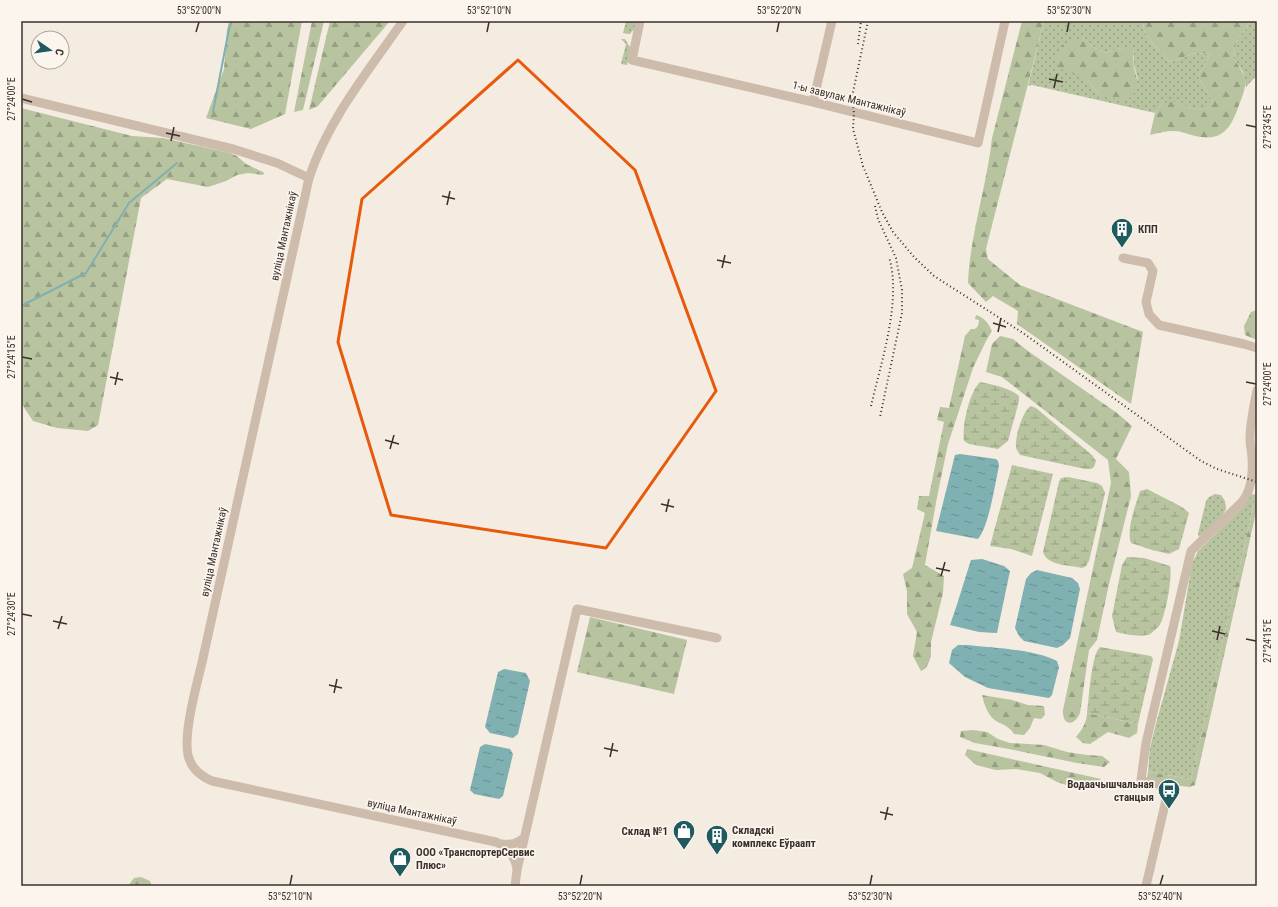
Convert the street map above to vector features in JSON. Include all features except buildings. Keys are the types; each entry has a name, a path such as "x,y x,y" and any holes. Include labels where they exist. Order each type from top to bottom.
{"street":[{"name":"вуліца Мантажнікаў","path":"403,21 330,129 315,158 309,178 201,665 187,733 187,752 190,761 198,772 212,782 502,844"},
{"name":"1-ы завулак Мантажнікаў","path":"640,21 632,60 813,102 978,143 1005,21"},
{"path":"813,102 832,21"},
{"path":"21,98 233,149 277,163 309,178"},
{"path":"1123,258 1148,263 1153,271 1146,302 1149,314 1159,325 1257,348"},
{"path":"1146,886 1169,787 1140,780 1146,743 1191,551 1247,496 1252,480 1250,440 1251,423 1257,390"},
{"path":"515,886 524,838 577,609 717,638"},
{"path":"502,844 516,844 524,838"},
{"path":"502,844 512,855 517,870"}],"highlighted area":[{"path":"518,60 635,170 716,391 606,548 391,515 338,342 362,199"}],"green space":[{"path":"229,21 302,21 285,114 251,129 206,118 224,69"},
{"path":"312,21 324,21 303,110 294,112"},
{"path":"330,21 390,21 318,106 309,110"},
{"path":"626,21 636,21 634,29 630,34 623,33"},
{"path":"1022,21 1044,21 986,249 988,259 1020,285 1143,332 1131,404 1017,324 1018,311 993,296 986,302 968,283 972,246 990,156 992,138"},
{"path":"1044,21 1144,21 1143,29 1153,44 1169,62 1196,53 1211,54 1198,76 1213,103 1204,110 1162,103 1155,113 1032,85 1028,86","holes":["1083,38 1095,48 1106,53 1117,49 1133,48 1134,65 1138,79 1100,95 1085,77"]},
{"path":"1144,21 1249,21 1247,28 1237,39 1233,57 1244,75 1244,90 1230,125 1222,133 1209,137 1174,131 1150,135 1155,113 1162,103 1180,101 1188,107 1204,110 1213,103 1198,76 1211,54 1196,53 1169,62 1153,44 1143,29"},
{"path":"1249,21 1257,21 1257,75 1246,87 1243,72 1233,57 1237,39 1247,28"},
{"path":"1083,38 1095,48 1106,53 1117,49 1133,47 1134,65 1138,82 1137,89 1132,97 1121,100 1100,95 1085,77 1061,69 1053,60 1063,44"},
{"path":"621,39 625,39 631,49 627,65 621,64 626,44"},
{"path":"21,108 132,136 163,138 230,153 237,156 246,164 264,173 263,175 248,173 237,175 226,181 208,187 167,179 141,198 98,425 88,431 57,428 33,421 21,403"},
{"path":"1257,310 1257,340 1245,335 1244,326 1251,312"},
{"path":"976,315 986,321 992,331 973,368 948,444 925,565 944,576 943,593 931,642 931,657 926,668 921,671 913,656 917,632 907,614 907,591 903,574 912,568 925,513 917,509 919,496 929,496 944,422 937,420 940,407 949,408 965,336 971,329 975,329 978,326 979,320 975,319"},
{"path":"1000,336 1013,339 1117,413 1132,426 1116,459 1129,472 1131,496 1097,640 1089,650 1080,713 1075,721 1069,723 1064,719 1063,710 1111,483 1108,460 1002,377 986,372 992,344"},
{"path":"980,382 1005,388 1019,396 1008,441 998,449 969,444 964,441 964,427 967,410 976,387"},
{"path":"1031,406 1036,408 1092,455 1096,461 1094,467 1091,469 1085,469 1020,455 1016,447 1017,437 1022,418"},
{"path":"1012,465 1053,474 1032,556 1011,549 990,546"},
{"path":"1068,477 1097,483 1102,486 1105,493 1089,561 1086,566 1082,568 1049,560 1045,557 1043,552 1059,482 1061,478"},
{"path":"1147,489 1182,507 1189,513 1179,549 1169,554 1131,543 1130,531 1134,510 1140,491"},
{"path":"1215,494 1221,495 1225,501 1226,509 1221,518 1199,537 1198,534 1206,501 1209,497"},
{"path":"1251,494 1256,495 1191,779 1148,772 1150,748 1179,641 1192,564 1198,551 1245,505"},
{"path":"1256,495 1257,508 1195,785 1189,787 1151,782 1147,778 1148,772 1191,779"},
{"path":"1127,557 1144,558 1170,566 1171,571 1166,606 1161,622 1159,626 1151,633 1142,636 1116,632 1112,616 1122,565"},
{"path":"590,617 687,640 674,694 577,672"},
{"path":"1100,647 1151,656 1153,659 1138,724 1087,713 1092,668 1094,659"},
{"path":"982,695 1012,700 1028,705 1044,706 1045,715 1041,719 1034,718 1030,728 1024,735 1014,734 1008,727 993,719 985,706"},
{"path":"1087,713 1138,724 1137,733 1129,738 1108,732 1090,744 1083,743 1076,737 1084,726"},
{"path":"973,730 987,732 998,739 1010,743 1044,745 1067,752 1102,756 1110,762 1104,767 1077,763 975,743 960,737 961,731"},
{"path":"967,749 1101,779 1089,789 1073,787 1057,782 1040,773 1016,769 996,770 976,765 965,755"},
{"path":"141,877 150,881 152,886 128,886 134,878"}],"water":[{"path":"960,454 996,459 998,461 999,466 988,515 982,533 978,539 936,531 955,455"},
{"path":"982,559 1004,566 1010,571 997,633 979,632 950,625 971,560"},
{"path":"1037,570 1072,578 1078,583 1080,589 1070,638 1063,645 1057,648 1024,641 1019,636 1015,628 1026,579 1031,573"},
{"path":"958,645 1025,651 1057,661 1059,667 1052,695 1049,698 988,688 965,677 949,663 952,650"},
{"path":"504,669 526,673 530,681 518,734 513,738 490,733 485,727 498,672"},
{"path":"485,744 510,749 513,754 503,796 499,799 474,794 470,790 480,747"}],"waterway":[{"path":"213,112 229,29 232,21"},
{"path":"21,306 86,273 129,203 177,163"}],"railway":[{"path":"858,44 861,21"},
{"path":"868,21 852,97 854,113 853,129 863,166 882,212 893,232 914,257 934,276 1023,333 1201,461 1217,469 1257,482"},
{"path":"875,206 878,219 896,258 902,290 902,313 880,417"},
{"path":"871,406 885,351 892,312 892,274 889,257"}],"place":[{"name":"КПП","path":"1122,248"},
{"name":"Водаачышчальная станцыя","path":"1169,810"},
{"name":"Склад №1","path":"684,850"},
{"name":"Складскі комплекс Еўраапт","path":"717,856"},
{"name":"ООО «ТранспортерСервис Плюс»","path":"400,878"}]}
